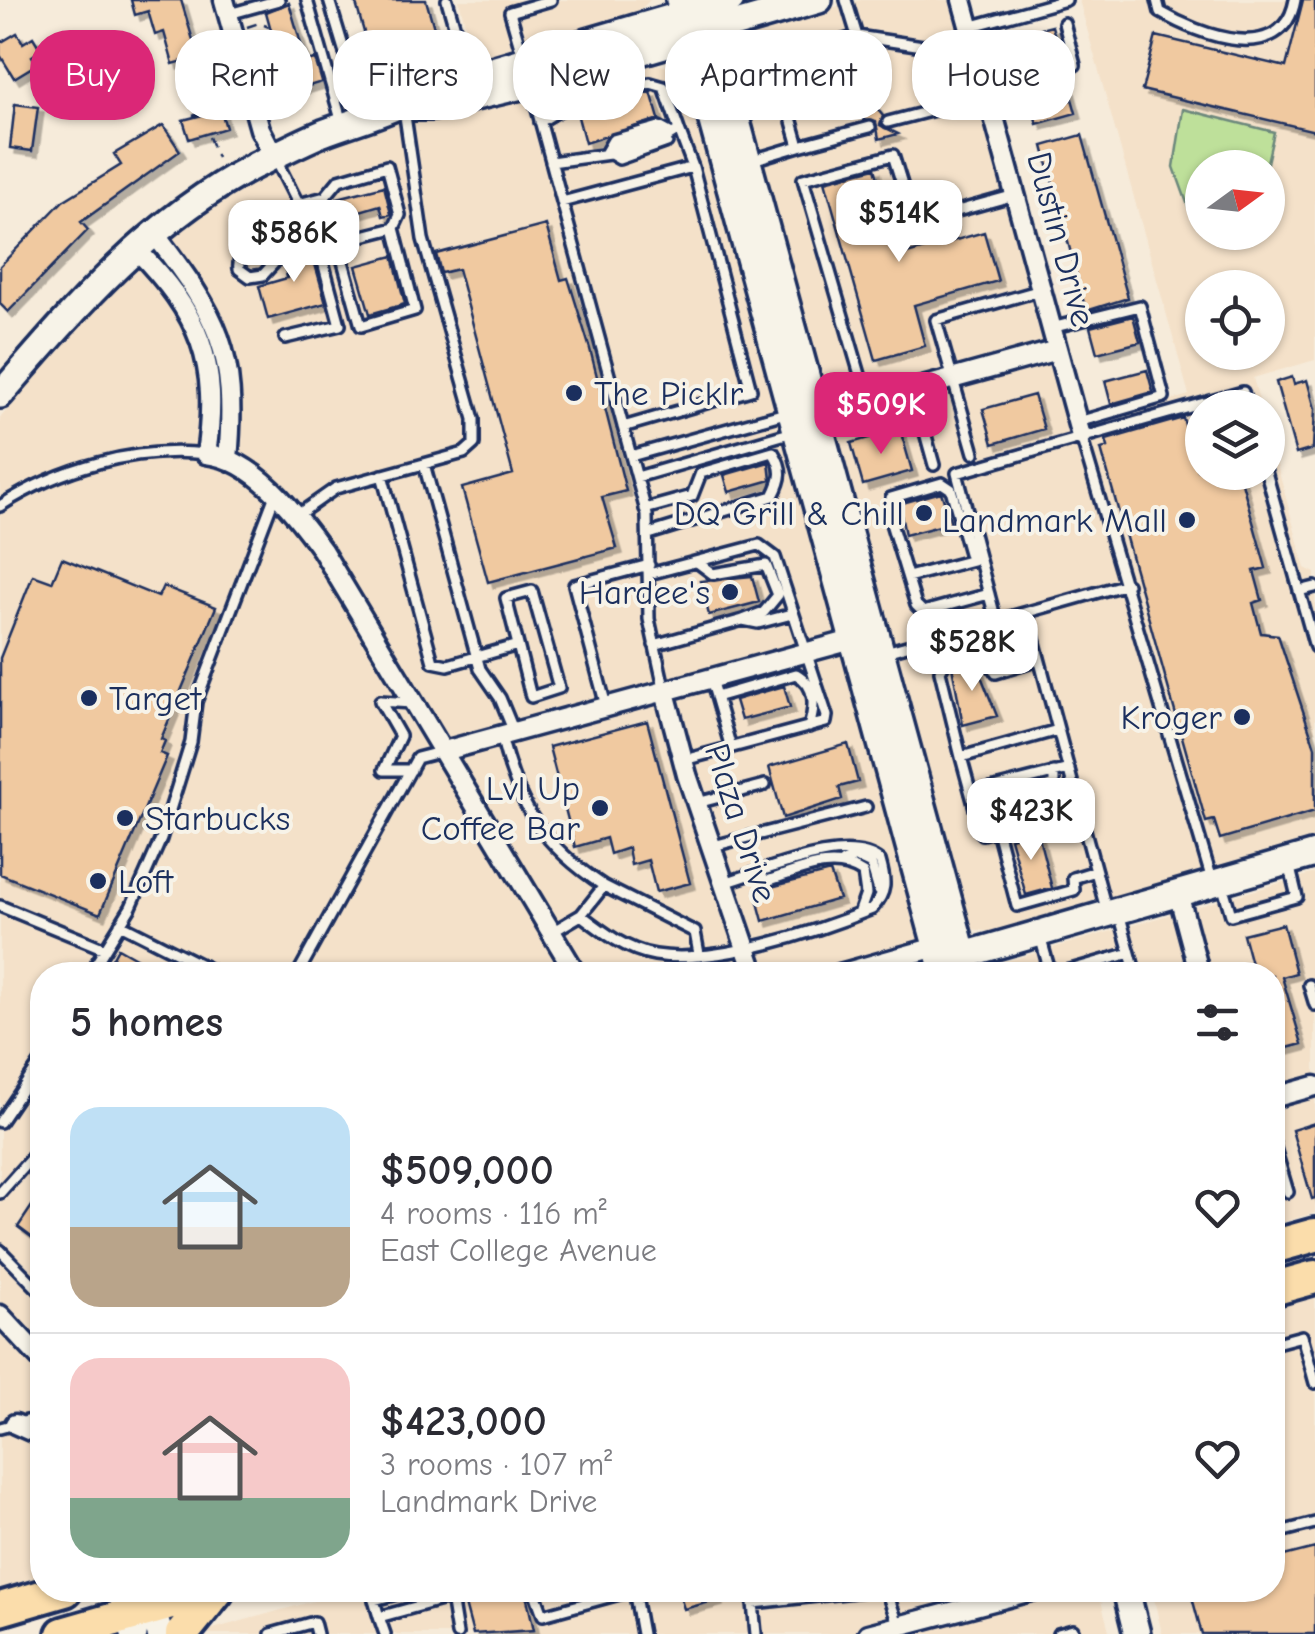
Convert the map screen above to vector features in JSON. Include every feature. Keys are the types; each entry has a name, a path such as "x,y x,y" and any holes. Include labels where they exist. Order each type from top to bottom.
{"highway":[{"path":"1285,1243 1315,1235"},
{"path":"1285,1285 1315,1277"},
{"path":"0,1609 30,1600"},
{"path":"63,1634 175,1602"},
{"path":"182,1634 207,1602"}],"main road":[{"path":"634,30 701,13 818,0"},
{"path":"645,36 701,13"},
{"path":"701,13 748,161 885,652 965,962"},
{"path":"701,13 793,422 940,962"},
{"path":"0,395 101,281 193,203 274,156 361,120"},
{"path":"820,522 837,555 861,636 885,652"},
{"path":"973,962 1039,934 1315,854"},
{"path":"1129,1602 1137,1634"}],"street":[{"name":"Dustin Drive","path":"962,0 970,30"},
{"path":"226,7 260,129 274,156"},
{"name":"Dustin Drive","path":"995,120 1080,429"},
{"path":"145,241 182,301 203,346 212,386 206,454 228,460 275,494 322,550 570,962"},
{"path":"145,241 202,297 227,358 232,410 228,460"},
{"path":"817,416 1057,350"},
{"path":"444,751 666,692 714,688 852,640"},
{"name":"Plaza Drive","path":"666,692 696,803 727,882 752,962"},
{"path":"1178,893 1197,962"},
{"path":"882,962 936,947 961,962"},
{"path":"1285,1094 1315,1086"},
{"path":"0,1315 30,1346"},
{"path":"868,1634 900,1630 994,1602"}],"lane":[{"path":"226,7 279,0"},
{"path":"307,0 354,122"},
{"path":"330,0 354,122"},
{"path":"447,0 455,30"},
{"path":"515,30 510,12 551,0"},
{"path":"846,0 855,30"},
{"path":"973,30 1066,0"},
{"path":"1157,0 1160,12 1191,27 1226,38 1260,41 1275,34 1292,15 1295,0"},
{"path":"1064,23 1066,30"},
{"path":"623,427 751,390 693,168 675,132 669,95 659,84 560,110 540,122 645,509 654,645 666,692"},
{"path":"888,122 912,115"},
{"path":"296,516 328,491 464,453 474,444 476,430 422,238 406,120"},
{"path":"792,120 799,146"},
{"path":"748,161 870,127"},
{"path":"551,162 648,144 675,132"},
{"path":"868,402 803,179 893,155 914,223 1015,195"},
{"path":"274,156 318,243 340,325 285,338"},
{"path":"298,204 325,197 338,180 387,166 400,214 394,228 415,310 362,326 325,197"},
{"path":"562,202 693,168"},
{"path":"266,236 274,248 274,263 263,275 250,277 239,269 238,256 244,245 305,215"},
{"path":"339,242 394,228"},
{"path":"974,453 936,320 1041,290"},
{"path":"975,559 957,472 1164,398 1140,306 1051,328"},
{"path":"913,390 934,465"},
{"path":"1080,429 1185,405"},
{"path":"631,456 692,439 817,416"},
{"path":"637,477 698,460 817,416"},
{"path":"1080,429 1217,882 1231,915 1298,897 1288,862"},
{"path":"692,439 698,460"},
{"path":"645,509 692,496 701,473 773,452 782,474 774,496 649,534"},
{"path":"0,506 40,484 136,454 206,454"},
{"path":"424,464 476,657 507,734 523,803 561,857 604,886 695,932 698,954"},
{"path":"382,475 433,662 448,665 518,645"},
{"path":"989,594 923,612 916,605 890,520 892,498 901,491 942,483 951,488 989,594 996,621"},
{"path":"1271,490 1315,647"},
{"path":"97,962 120,924 160,840 191,742 196,702 275,494"},
{"path":"606,707 574,585 697,562 759,545 775,556 804,654 816,678 826,722 684,760"},
{"path":"908,577 975,559"},
{"path":"654,645 764,612 778,595 766,565 713,574 697,562"},
{"path":"885,652 1127,584"},
{"path":"1299,590 1315,587"},
{"path":"532,591 558,688 531,697 518,645 506,598 532,591"},
{"path":"1027,612 1096,871 1132,962"},
{"path":"743,620 758,623 792,614"},
{"path":"1039,660 996,673 987,655 974,650 949,654 940,672 982,834 1079,806"},
{"path":"731,748 714,688 796,674 806,680 816,705 810,727"},
{"path":"411,770 384,770 400,736 380,701 413,704"},
{"path":"961,757 1058,730"},
{"path":"305,962 417,758 444,751"},
{"path":"972,794 1069,768"},
{"path":"976,808 1054,785 1054,772"},
{"path":"696,803 765,785"},
{"path":"713,846 866,807"},
{"path":"997,830 1018,906 1074,890 1073,878 1096,871"},
{"path":"581,915 617,942 654,955 698,954 746,946 859,914 877,904 886,884 880,861 859,849 838,850 727,882"},
{"path":"838,863 856,857 870,864 880,884 877,904"},
{"path":"757,873 767,881 821,864 848,863 863,873 866,894 859,914"},
{"path":"552,932 581,915 604,886"},
{"path":"0,906 105,949"},
{"path":"120,924 195,962"},
{"path":"1039,934 1048,962"},
{"path":"1098,962 1130,953"},
{"path":"1310,985 1315,1005"},
{"path":"0,1122 30,1078"},
{"path":"0,1193 30,1162"},
{"path":"1285,1182 1288,1192"},
{"path":"0,1250 30,1281"},
{"path":"1285,1341 1302,1336 1315,1383"},
{"path":"1285,1531 1315,1523"},
{"path":"375,1602 385,1634"},
{"path":"379,1616 422,1602"},
{"path":"449,1602 457,1634"},
{"path":"538,1602 543,1615 590,1602"},
{"path":"636,1602 642,1634"},
{"path":"756,1634 753,1603 762,1602"},
{"path":"890,1602 900,1630"},
{"path":"271,1634 314,1622 317,1634"},
{"path":"1058,1634 1073,1630 1074,1634"}],"path":[{"path":"246,27 259,23 269,27"},
{"path":"209,137 217,158"}],"shaded area":[{"path":"459,0 650,0 633,17 588,30 513,30 513,52 493,58 493,30 467,30"},
{"path":"861,0 952,0 960,30 912,30 912,120 985,120 1072,430 1185,396 1185,490 1284,490 1305,568 1315,573 1315,840 991,932 972,929 962,918 748,120 892,120 892,30 751,30"},
{"path":"1079,0 1315,0 1315,360 1285,369 1285,270 1185,270 1185,370 1281,370 1253,378 1256,390 1188,390"},
{"path":"655,64 665,66 665,120 700,120 930,962 30,962 30,1584 0,1593 0,418 124,278 187,225 265,176 313,152 410,120 493,120 493,102 513,98 513,120 645,120 645,67"},
{"path":"1315,873 1315,1213 1285,1222 1285,962 1003,962"},
{"path":"1315,1294 1315,1634 1162,1634 1155,1602 1285,1602 1285,1303"},
{"path":"310,1602 1101,1602 1110,1634 195,1634"}],"green space":[{"path":"1183,109 1274,132 1270,150 1185,150 1185,198 1174,167"}],"building":[{"path":"131,0 181,0 190,30 175,30 175,63 164,32 155,35 148,11 135,15"},
{"path":"355,0 426,0 435,30 363,30"},
{"path":"1303,0 1315,0 1315,131 1142,90 1156,36 1286,67"},
{"path":"289,3 297,30 271,30 266,12"},
{"path":"17,33 23,43 30,39 30,68 14,78 0,55 0,43"},
{"path":"313,59 315,59 322,82 313,85"},
{"path":"651,92 659,119 585,143 579,120 645,120 645,94"},
{"path":"15,104 30,106 30,120 36,120 32,151 10,148"},
{"path":"183,120 224,120 226,128 189,139"},
{"path":"864,120 882,120 880,125 898,134 879,139 876,122"},
{"path":"163,125 180,151 81,222 88,230 8,312 0,304 0,266 63,201 121,165 114,154"},
{"path":"1082,135 1128,298 1086,311 1043,146"},
{"path":"875,168 900,256 984,232 998,281 914,305 925,346 876,360 825,181"},
{"path":"384,186 391,214 383,216 380,205 343,216 338,198"},
{"path":"546,225 561,280 568,278 590,349 626,491 602,497 617,548 488,582 462,488 513,474 458,269 441,273 436,254"},
{"path":"309,243 326,303 268,319 259,286 287,278 282,250"},
{"path":"393,256 405,304 370,314 356,266"},
{"path":"1133,316 1140,342 1097,353 1090,327"},
{"path":"1147,370 1153,392 1111,404 1105,381"},
{"path":"1292,377 1294,384 1307,380 1315,409 1313,449 1296,454 1285,414 1285,390 1278,390 1276,382"},
{"path":"1034,395 1044,429 993,444 983,409"},
{"path":"1183,418 1185,490 1244,490 1266,568 1254,571 1262,600 1253,603 1261,633 1278,635 1315,747 1315,811 1220,839 1214,820 1206,822 1101,449 1108,447 1106,440"},
{"path":"900,429 912,471 863,485 851,443"},
{"path":"769,462 771,480 729,492 724,475"},
{"name":"DQ Grill & Chill","path":"941,492 951,523 905,535 899,504"},
{"name":"Target","path":"62,558 158,597 163,586 216,607 161,739 165,741 160,753 167,756 100,914 0,874 0,658 33,575 52,582"},
{"name":"Hardee's","path":"752,576 759,602 709,615 700,581"},
{"path":"975,661 997,716 963,725 952,666"},
{"path":"784,686 790,707 741,720 735,700"},
{"path":"647,721 690,883 656,892 648,860 631,865 628,848 610,854 606,838 575,847 549,747"},
{"path":"848,744 858,782 839,787 842,799 783,818 769,767"},
{"path":"1037,830 1052,888 1026,895 1010,838"},
{"path":"830,872 839,899 763,921 755,891"},
{"path":"1283,924 1296,973 1285,976 1285,962 1251,962 1243,934"},
{"path":"118,948 143,962 110,962"},
{"path":"1285,987 1302,1044 1285,1049"},
{"path":"1315,1123 1315,1198 1312,1199 1292,1130"},
{"path":"30,1209 30,1236 18,1227"},
{"path":"1315,1548 1315,1634 1202,1634 1193,1602 1285,1602 1285,1556"},
{"path":"528,1602 534,1630 473,1634 465,1604"},
{"path":"682,1602 710,1602 684,1609"}],"place":[{"name":"The Picklr","path":"574,393"},
{"name":"DQ Grill & Chill","path":"924,513"},
{"name":"Landmark Mall","path":"1187,520"},
{"name":"Hardee's","path":"730,592"},
{"name":"Target","path":"89,698"},
{"name":"Kroger","path":"1242,717"},
{"name":"Lvl Up Coffee Bar","path":"600,808"},
{"name":"Starbucks","path":"125,818"},
{"name":"Loft","path":"98,881"}]}
